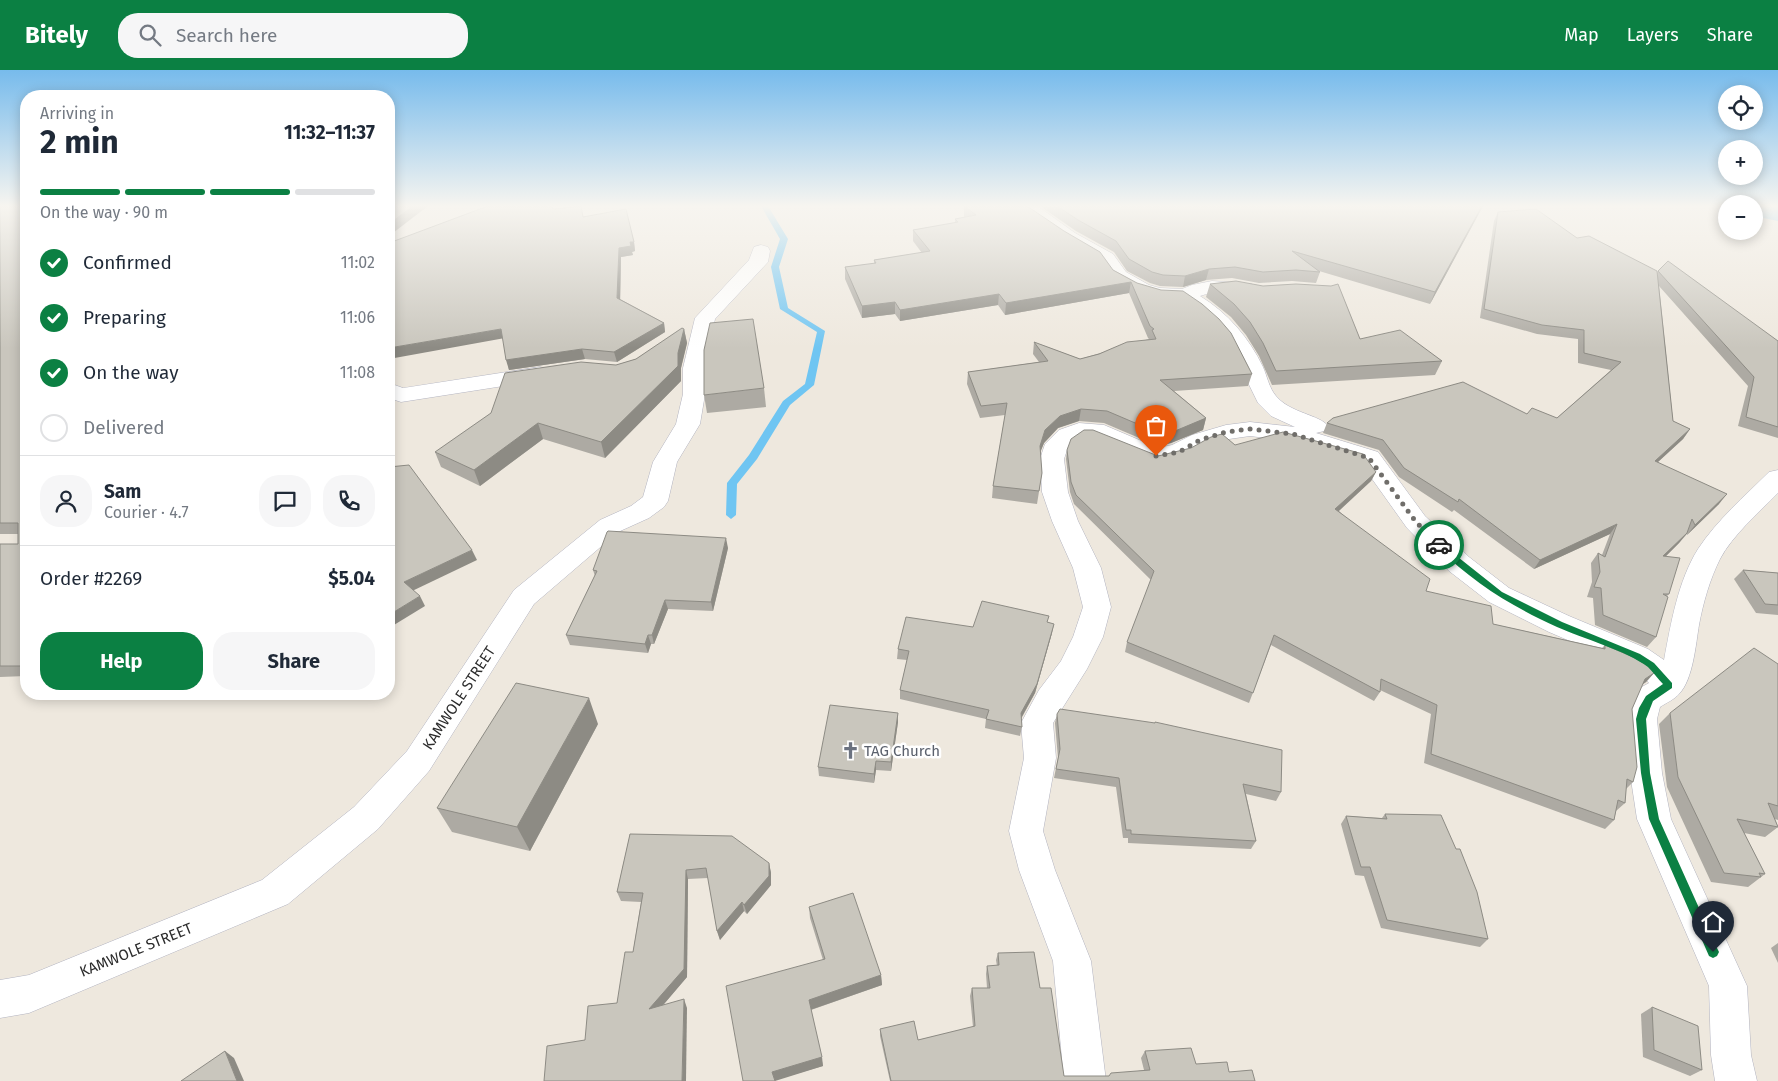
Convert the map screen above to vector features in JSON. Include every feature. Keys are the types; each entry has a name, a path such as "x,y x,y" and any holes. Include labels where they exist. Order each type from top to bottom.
{"street":[{"name":"KAMWOLE STREET","path":"0,999 29,994 275,892 366,818 418,761 524,597 609,526 640,512 656,501 665,462 688,424 694,394 694,325 758,262 760,253"},
{"path":"1099,253 1106,258 1119,276 1142,289 1160,294 1185,295 1212,287 1242,287 1260,291"},
{"path":"1185,295 1209,309 1225,326 1252,368 1260,390 1269,402 1282,413 1296,420 1336,432 1347,439 1369,458 1416,522 1459,564 1499,594 1559,624 1637,657 1651,665 1669,685"},
{"path":"395,393 400,395 557,372"},
{"path":"1085,1081 1072,961 1037,870 1026,831 1040,758 1038,724 1050,698 1076,661 1088,637 1097,607 1087,568 1054,492 1052,460 1057,444 1067,435 1079,430 1096,430 1156,456 1179,452 1200,440 1226,432 1250,429 1293,434 1369,458"},
{"path":"1736,1081 1731,1055 1728,986 1654,819 1646,773 1641,719 1649,698 1669,685 1679,660 1685,623 1697,582 1709,554 1738,518 1778,478"}],"building":[{"path":"0,253 20,253 20,666 0,666 0,544 18,544 18,523 0,523"},
{"path":"395,253 619,253 617,298 664,323 614,352 582,349 506,360 501,329 395,347"},
{"path":"916,253 1101,253 1113,270 1137,283 1161,290 1183,291 1202,304 1231,333 1252,374 1160,380 1206,418 1175,431 1161,434 1107,411 1081,409 1060,416 1045,430 1040,446 1042,473 1039,491 993,486 1007,403 981,406 968,372 1048,361 1034,342 1080,359 1099,354 1127,342 1156,339 1152,330 1154,329 1150,326 1131,282 1006,303 999,294 900,310 895,302 862,306 845,267 876,263 874,260"},
{"path":"1125,253 1295,253 1320,272 1296,270 1263,272 1235,267 1209,269 1185,276 1163,275 1152,272 1129,259"},
{"path":"1300,253 1456,253 1435,292"},
{"path":"1492,253 1622,253 1657,271 1673,421 1690,429 1655,461 1727,494 1695,525 1692,519 1687,533 1663,556 1680,558 1669,594 1663,594 1668,597 1656,637 1603,615 1601,588 1594,587 1600,572 1598,553 1605,557 1617,524 1540,560 1459,499 1458,502 1404,468 1383,440 1327,423 1333,418 1463,382 1527,414 1532,408 1557,418 1621,362 1584,353 1584,330 1542,325 1484,309"},
{"path":"1668,261 1778,341 1778,427 1746,417 1754,377 1658,271"},
{"path":"1236,281 1263,286 1296,284 1331,286 1338,284 1360,339 1400,330 1442,361 1276,371 1263,343 1250,322 1234,304 1210,284"},
{"path":"753,319 764,388 704,395 704,350 710,323"},
{"path":"682,328 684,329 678,353 678,366 601,442 538,423 474,470 435,452 491,413 505,373 581,362 616,365 636,359"},
{"path":"1084,430 1093,430 1158,456 1191,448 1211,437 1222,434 1235,445 1283,432 1363,454 1376,472 1335,509 1430,579 1426,591 1491,606 1493,624 1605,649 1605,645 1647,665 1654,673 1645,679 1632,709 1637,767 1633,782 1627,779 1625,803 1618,800 1614,820 1431,754 1437,705 1381,679 1380,692 1274,635 1253,693 1127,642 1154,571 1076,495 1071,482 1067,450 1071,439"},
{"path":"409,465 472,550 404,582 420,596 395,611 395,466"},
{"path":"608,531 726,538 711,602 665,600 652,635 648,635 645,644 566,635 597,571 593,570"},
{"path":"1743,570 1778,573 1778,605 1765,604"},
{"path":"982,601 1049,616 1047,622 1054,624 1037,684 1021,713 1022,727 986,719 989,710 900,690 909,651 898,649 906,617 973,627"},
{"path":"1754,648 1778,664 1778,806 1768,803 1778,827 1737,819 1765,874 1759,873 1761,877 1724,873 1678,777 1670,713"},
{"path":"516,683 589,698 517,827 437,808"},
{"path":"830,705 898,713 891,762 876,761 874,774 818,767"},
{"path":"1060,709 1155,722 1282,750 1281,792 1243,784 1256,841 1131,834 1131,830 1126,830 1119,778 1056,769 1060,749 1057,714"},
{"path":"1385,814 1441,815 1456,849 1460,849 1477,892 1488,939 1387,920 1370,867 1361,867 1346,816 1387,819"},
{"path":"630,834 732,836 769,863 769,876 744,905 742,902 717,931 706,868 686,870 684,969 649,1009 684,999 682,1081 544,1081 547,1046 585,1040 588,1006 617,1003 625,952 633,952 643,893 617,892"},
{"path":"853,893 881,975 809,1000 822,1057 772,1072 775,1081 743,1081 726,986 825,959 809,907"},
{"path":"1034,952 1040,988 1051,988 1064,1076 1109,1076 1111,1073 1150,1070 1145,1051 1191,1048 1196,1064 1227,1062 1229,1072 1252,1070 1255,1081 891,1081 880,1029 914,1021 918,1040 975,1026 972,988 990,988 987,966 999,965 998,953"},
{"path":"1652,1007 1698,1026 1702,1070 1654,1050"},
{"path":"225,1051 237,1081 181,1081"}],"waterway":[{"path":"731,515 732,483 753,457 786,403 809,385 821,331 784,309 775,267 779,253"}],"way so far":[{"path":"1156,456 1165,456 1179,452 1200,440 1226,432 1250,429 1293,434 1369,458 1416,522 1439,545"}],"place":[{"name":"TAG Church","path":"850,751"}],"route":[{"path":"1439,545 1459,564 1499,594 1559,624 1624,650 1651,665 1669,685 1649,698 1641,719 1646,773 1654,819 1713,952"}]}
